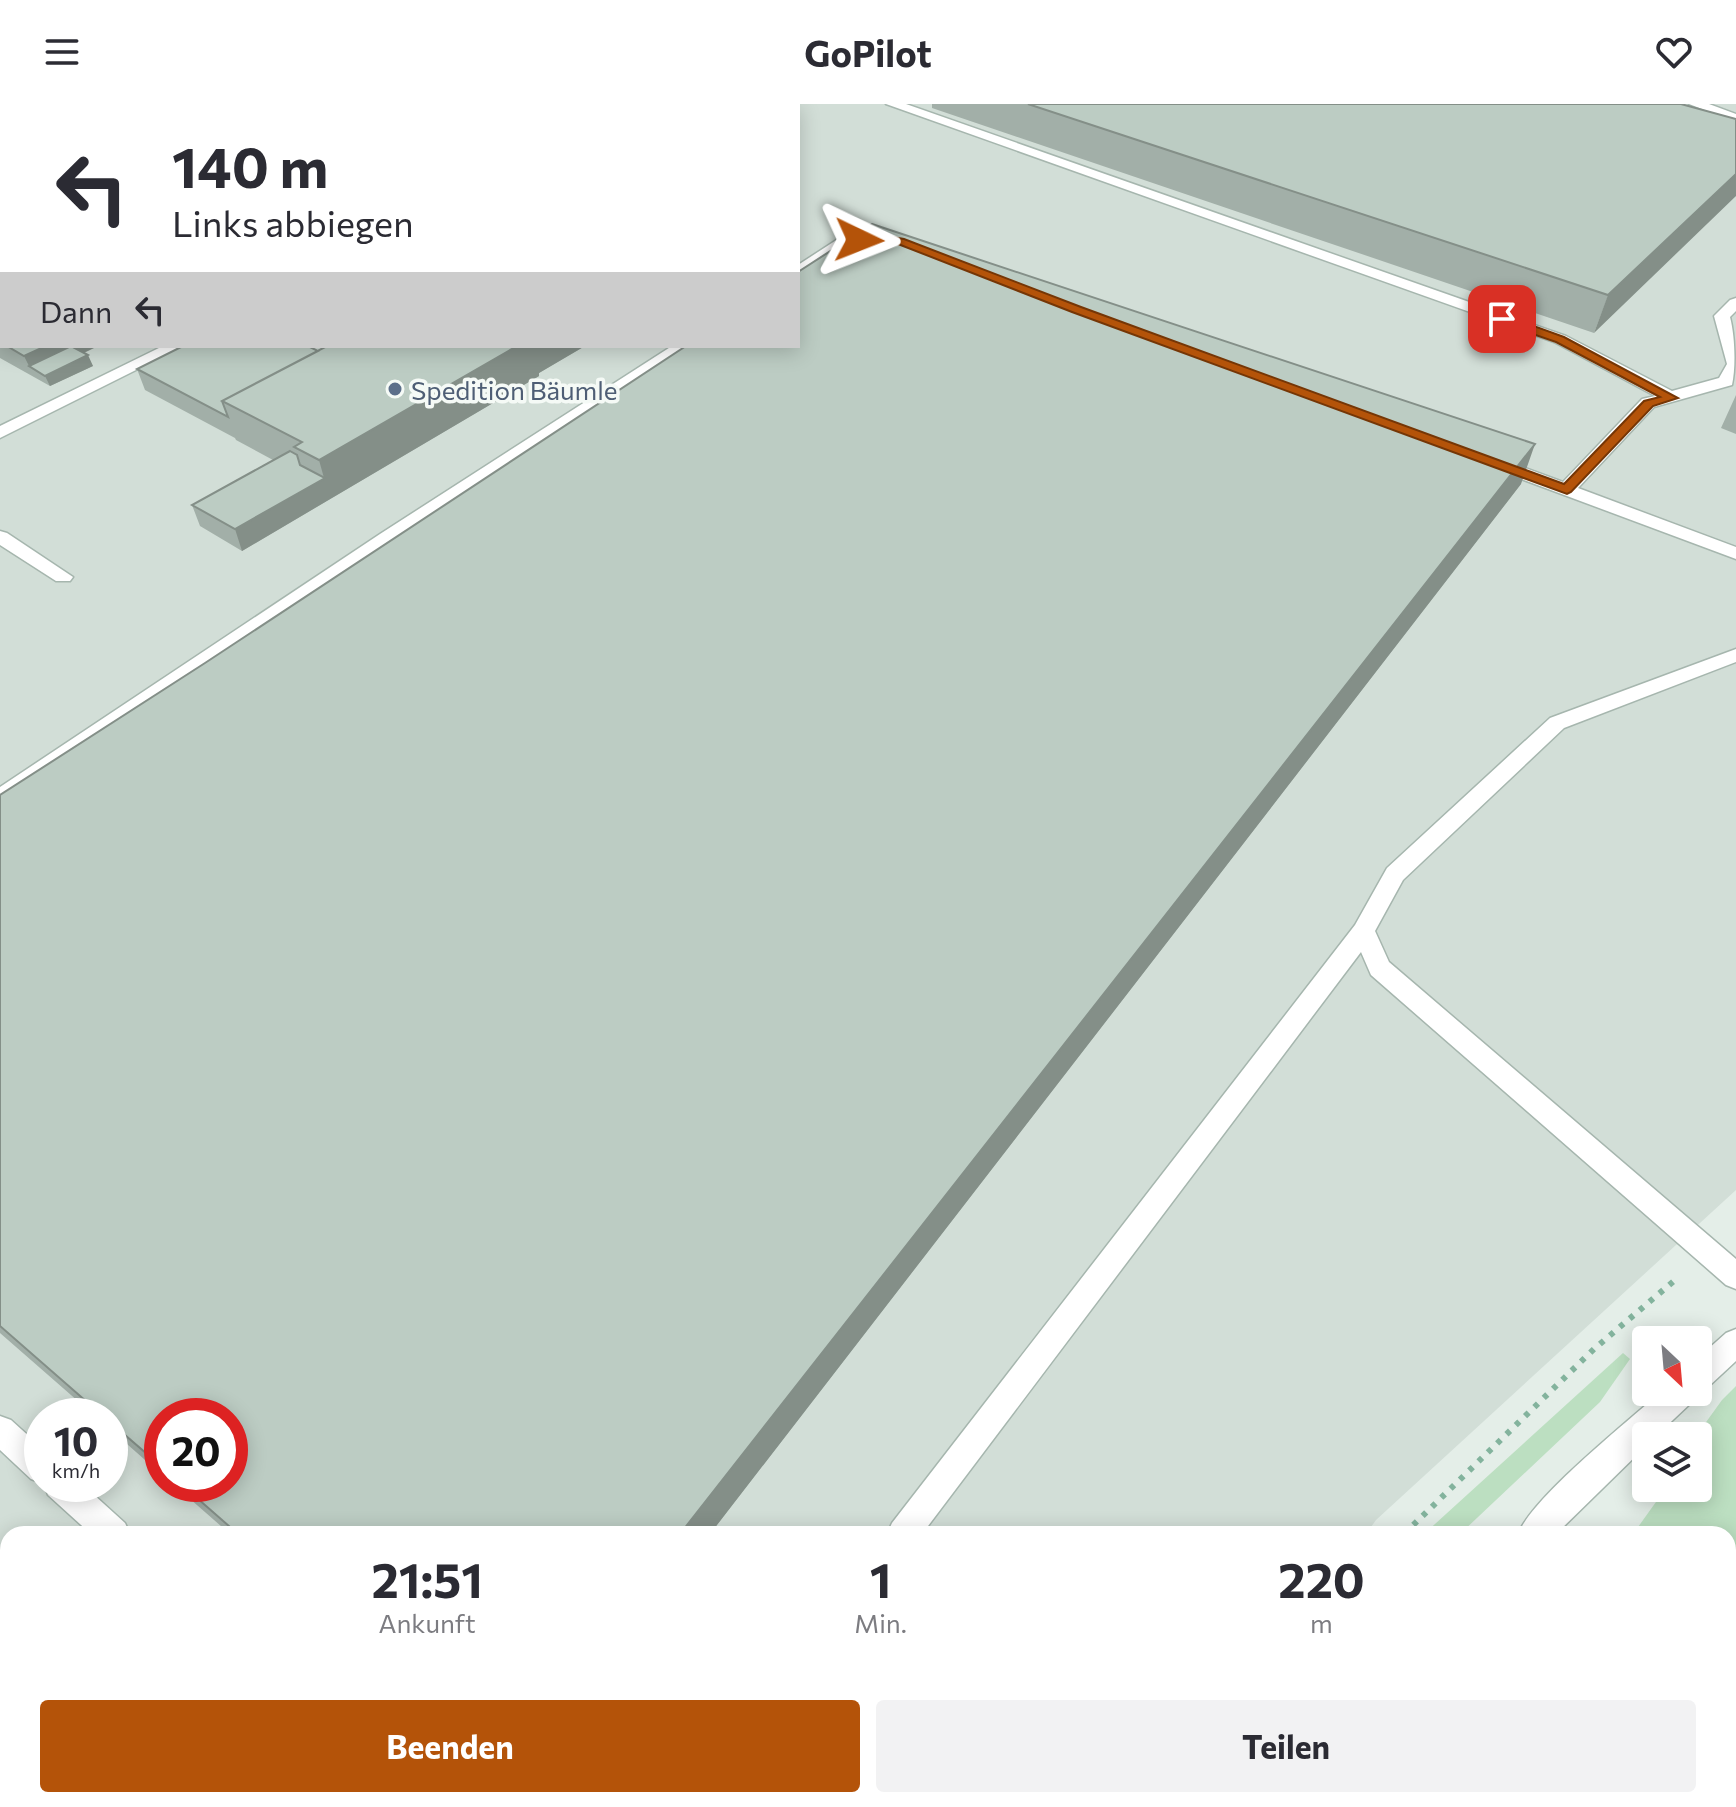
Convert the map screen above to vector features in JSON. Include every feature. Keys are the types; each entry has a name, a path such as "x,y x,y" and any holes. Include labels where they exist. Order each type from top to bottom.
{"street":[{"path":"893,104 1560,339 1672,398"},
{"path":"1696,104 1736,118"},
{"path":"800,271 843,242 875,237 887,239"},
{"path":"1567,489 1648,403 1726,381 1735,364 1722,316 1736,303"},
{"path":"0,433 172,348"},
{"path":"0,798 387,538 680,348"},
{"path":"1478,457 1736,553"},
{"path":"0,537 63,577"},
{"path":"909,1526 1363,931 1395,874 1557,723 1736,655"},
{"path":"1363,931 1380,968 1736,1276"},
{"path":"1712,1364 1736,1342"},
{"path":"1542,1526 1667,1406"},
{"path":"0,1430 24,1452"},
{"path":"79,1502 105,1526"}],"path":[{"path":"1412,1526 1594,1349 1708,1251"}],"shaded area":[{"path":"800,104 1736,104 1736,1190 1372,1526 0,1526 0,348 800,348"}],"green space":[{"path":"1623,1353 1630,1359 1600,1402 1468,1526 1433,1526"},
{"path":"1736,1386 1736,1526 1639,1526 1656,1502 1712,1502 1712,1422 1706,1422"}],"building":[{"path":"1028,104 1681,104 1736,119 1736,174 1608,295"},
{"path":"872,224 1535,444 686,1526 229,1526 202,1502 248,1502 248,1398 144,1398 144,1451 128,1438 128,1398 82,1398 0,1326 0,795 683,348 800,348 800,271"},
{"path":"10,348 42,348 24,356"},
{"path":"67,348 75,348 88,355 45,376 29,366"},
{"path":"179,348 312,348 318,351 222,401 228,417 137,369"},
{"path":"323,348 514,348 319,460 294,447 302,442 222,401"},
{"path":"290,451 297,455 300,465 325,478 235,529 192,505"}],"place":[{"name":"Spedition Bäumle","path":"395,389"}],"route":[{"path":"859,240 875,237 900,241 1077,310 1567,489 1648,403 1672,398 1560,339 1502,319"}]}
